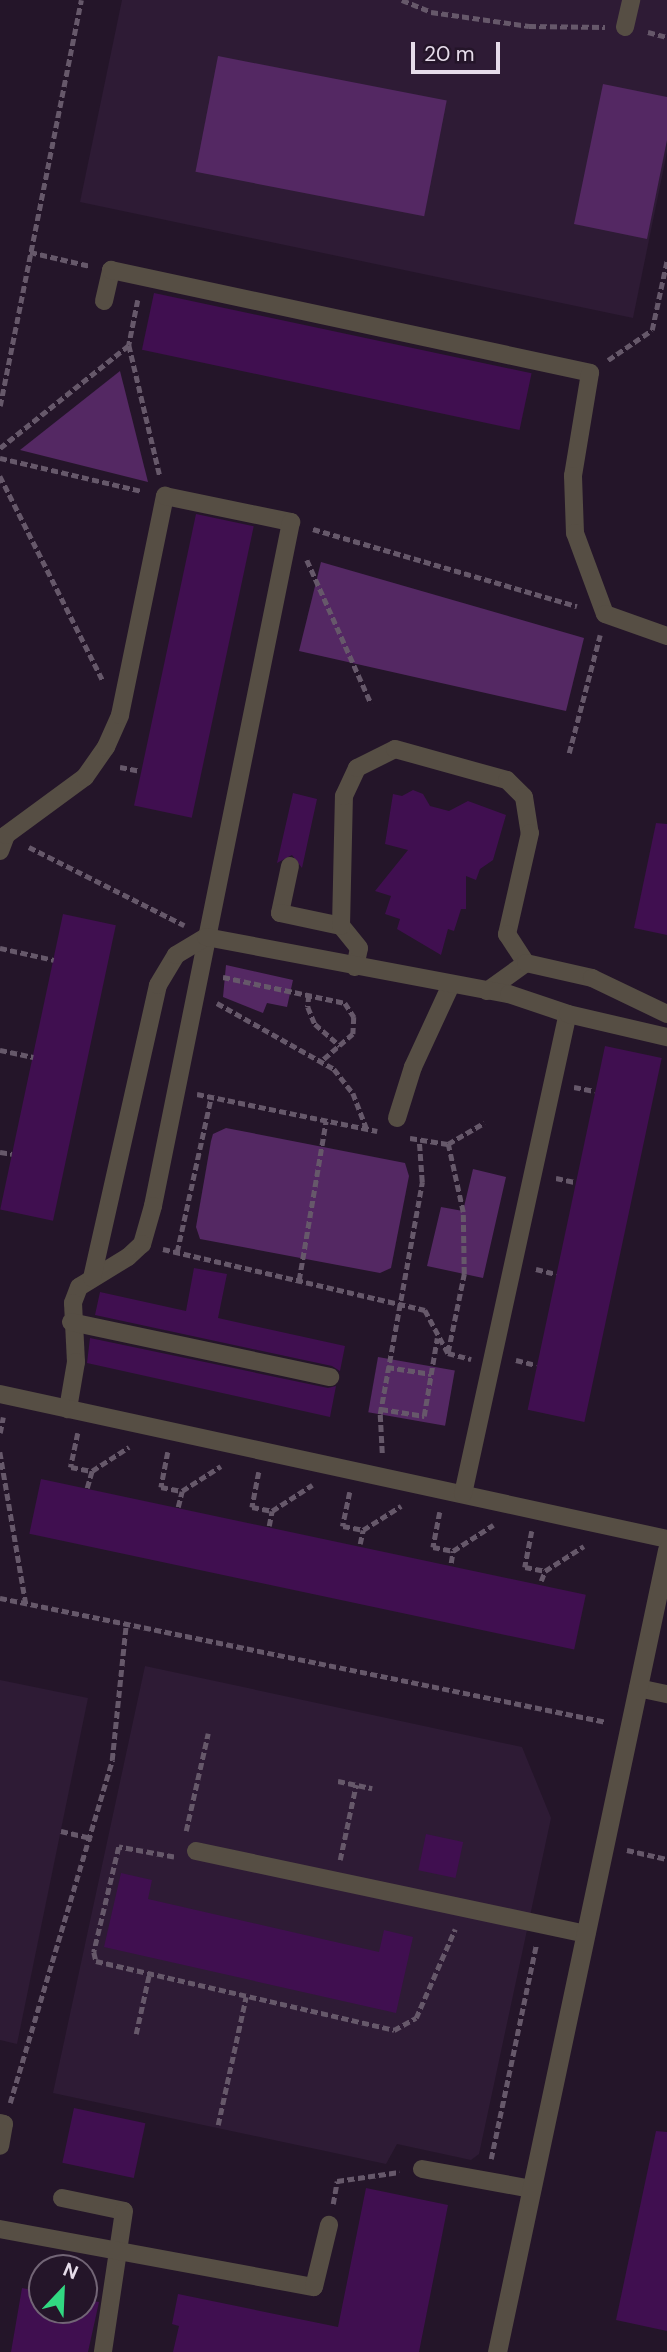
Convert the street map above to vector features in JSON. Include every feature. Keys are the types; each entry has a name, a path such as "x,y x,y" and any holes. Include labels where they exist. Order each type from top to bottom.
{"street":[{"path":"497,2352 667,1550"}],"lane":[{"path":"625,27 631,0"},
{"path":"104,301 111,271 590,373 573,476 575,533 605,614 667,636"},
{"path":"3,843 85,777 106,747 120,715 165,496 290,522 197,993 142,1244 128,1257 79,1287 71,1322 76,1362 76,1410"},
{"path":"341,926 344,796 357,768 395,749 507,780 524,797 530,833 507,934 526,963 592,978 667,1014"},
{"path":"290,866 280,913 341,926 359,948 355,967"},
{"path":"92,1278 158,985 176,955 206,937 487,991 568,1014 667,1037"},
{"path":"487,991 526,963"},
{"path":"397,1118 413,1067 450,986"},
{"path":"463,1494 568,1014"},
{"path":"71,1322 330,1377"},
{"path":"0,1394 667,1539"},
{"path":"638,1688 667,1694"},
{"path":"188,1853 586,1934"},
{"path":"0,2146 2,2123"},
{"path":"422,2169 532,2189"},
{"path":"62,2198 124,2211 103,2352"},
{"path":"0,2229 314,2287 329,2225"}],"path":[{"path":"0,406 81,0"},
{"path":"402,0 431,12 528,26 625,27 667,37"},
{"path":"30,252 111,271"},
{"path":"590,373 652,330 667,260"},
{"path":"0,458 165,496 129,345 142,277"},
{"path":"0,448 129,345"},
{"path":"0,476 120,715"},
{"path":"290,522 605,614 569,754"},
{"path":"290,522 371,703"},
{"path":"3,843 206,937"},
{"path":"0,948 54,960"},
{"path":"225,977 345,1003 354,1017 353,1034 323,1060"},
{"path":"197,993 323,1060 353,1093 367,1129"},
{"path":"309,995 308,1007 315,1024 340,1046"},
{"path":"0,1050 33,1057"},
{"path":"176,1090 380,1132"},
{"path":"177,1252 211,1097"},
{"path":"299,1280 326,1121"},
{"path":"406,1137 448,1144 484,1123"},
{"path":"384,1477 380,1409 422,1182 419,1140"},
{"path":"447,1353 464,1274 463,1212 448,1144"},
{"path":"0,1152 12,1154"},
{"path":"142,1244 425,1310 447,1353 491,1365"},
{"path":"380,1409 424,1416 437,1337"},
{"path":"387,1367 431,1374"},
{"path":"76,1410 71,1467 92,1471 166,1429"},
{"path":"166,1429 162,1487 182,1491 256,1449"},
{"path":"256,1449 252,1507 272,1511 347,1469"},
{"path":"0,1452 26,1604"},
{"path":"347,1469 343,1526 363,1530 438,1489"},
{"path":"87,1489 92,1471"},
{"path":"438,1489 433,1547 453,1551 529,1508"},
{"path":"178,1507 182,1491"},
{"path":"529,1508 525,1567 545,1571"},
{"path":"269,1526 272,1511"},
{"path":"541,1581 545,1571 613,1527"},
{"path":"360,1544 363,1530"},
{"path":"451,1563 453,1551"},
{"path":"0,1598 630,1727"},
{"path":"2,2123 92,1838 112,1760 126,1624"},
{"path":"208,1733 188,1853 165,1858 120,1847 94,1952 96,1961 394,2030 416,2018 452,1941 459,1908"},
{"path":"338,1781 372,1788"},
{"path":"335,1881 356,1785"},
{"path":"61,1831 92,1838"},
{"path":"621,1849 667,1859"},
{"path":"487,2180 540,1925"},
{"path":"136,2034 149,1975"},
{"path":"218,2125 246,1997"},
{"path":"329,2225 337,2181 422,2169"}],"shaded area":[{"path":"122,0 667,0 667,152 633,318 80,202"},
{"path":"218,56 447,100 424,216 195,172"},
{"path":"603,84 667,97 667,140 647,239 574,224"},
{"path":"120,371 148,482 20,450"},
{"path":"321,562 584,638 566,711 299,651"},
{"path":"226,965 293,980 287,1007 267,1003 263,1013 223,997"},
{"path":"226,1128 405,1163 409,1176 391,1268 380,1273 200,1239 196,1227 211,1141 213,1134"},
{"path":"473,1169 506,1177 483,1278 427,1266 441,1207 463,1211"},
{"path":"378,1357 455,1371 445,1426 368,1412"},
{"path":"145,1666 522,1747 551,1818 479,2154 471,2160 397,2144 386,2164 53,2093"},
{"path":"0,1680 88,1698 17,2044 0,2040"}],"building":[{"path":"154,293 532,373 520,430 142,350"},
{"path":"196,514 254,526 192,818 134,805"},
{"path":"413,790 423,794 430,806 449,811 468,801 506,815 493,860 480,869 476,880 466,876 466,909 461,909 454,931 448,929 441,955 397,929 400,919 385,914 391,896 375,891 408,850 385,844 393,794 402,796"},
{"path":"293,793 317,799 302,868 292,855 277,863"},
{"path":"656,823 667,824 667,935 634,928"},
{"path":"63,914 116,925 53,1221 0,1209"},
{"path":"605,1046 662,1058 584,1422 528,1410"},
{"path":"194,1268 227,1274 218,1318 345,1346 340,1371 332,1366 95,1315 100,1292 186,1311"},
{"path":"90,1338 328,1388 336,1386 330,1417 87,1363"},
{"path":"41,1479 586,1595 574,1650 29,1534"},
{"path":"426,1834 463,1842 455,1878 418,1870"},
{"path":"121,1873 152,1880 148,1899 379,1952 384,1930 413,1937 396,2013 104,1947"},
{"path":"74,2108 145,2123 134,2178 62,2163"},
{"path":"656,2131 667,2132 667,2331 616,2320"},
{"path":"366,2188 448,2205 419,2352 173,2352 179,2326 172,2324 178,2294 338,2327"},
{"path":"22,2288 28,2289 28,2324 94,2324 88,2352 11,2352"}]}
